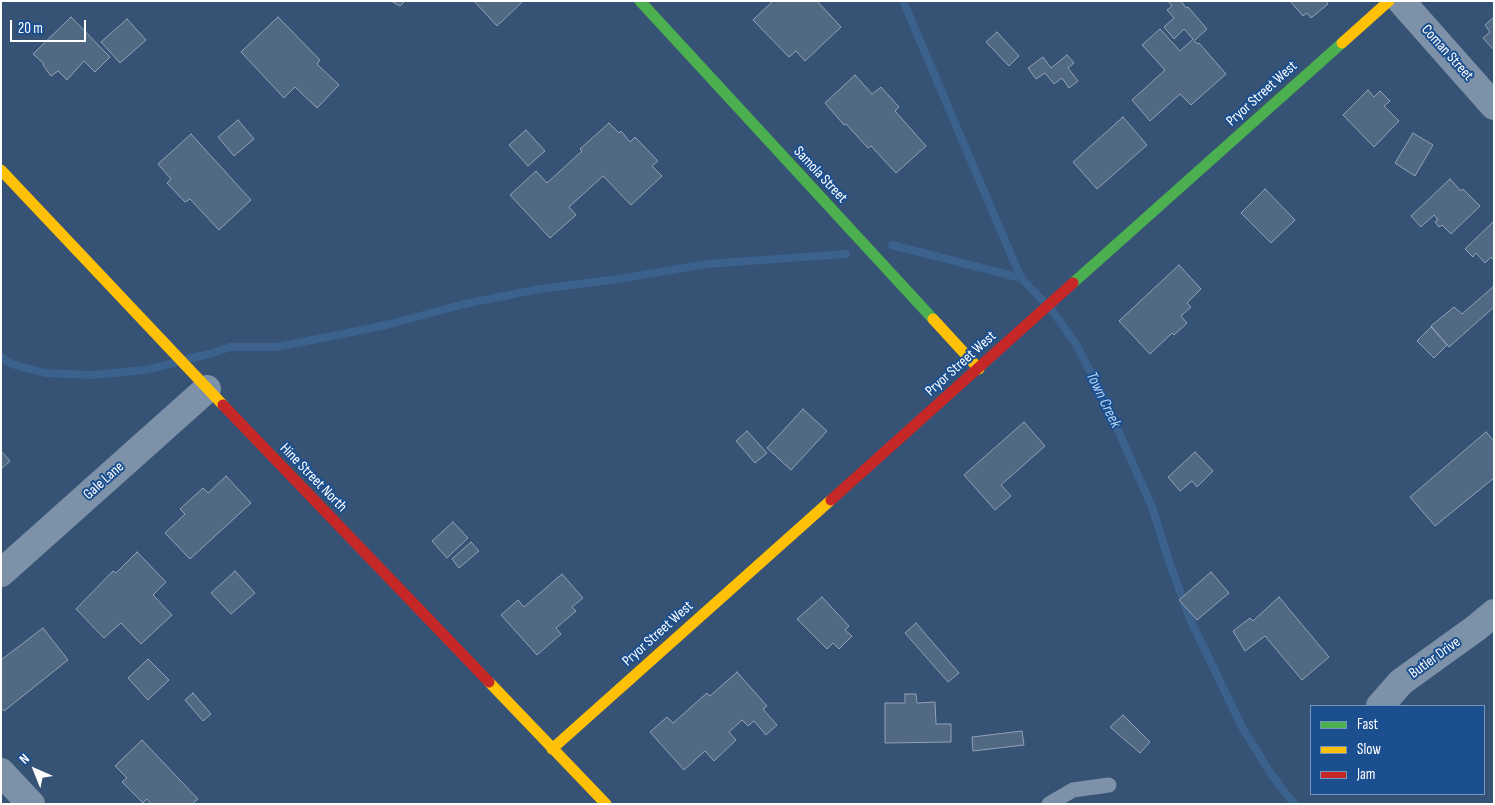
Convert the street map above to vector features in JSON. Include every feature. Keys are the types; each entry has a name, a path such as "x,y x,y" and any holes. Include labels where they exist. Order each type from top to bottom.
{"street":[{"name":"Samola Street","path":"640,1 979,368"},
{"name":"Pryor Street West","path":"552,749 1389,1"},
{"name":"Coman Street","path":"1401,1 1494,106"},
{"name":"Hine Street North","path":"1,170 207,389 606,804"},
{"name":"Gale Lane","path":"1,573 207,389"},
{"name":"Butler Drive","path":"1381,705 1401,682 1494,613"},
{"path":"1,772 31,804"}],"lane":[{"path":"1049,804 1073,790 1109,785"}],"building":[{"path":"391,1 405,1 400,6"},
{"path":"474,1 522,1 522,2 497,26"},
{"path":"773,1 817,1 841,27 805,61 796,51 789,57 753,20"},
{"path":"1168,1 1181,1 1207,29 1194,41 1199,43 1226,74 1191,105 1180,94 1150,121 1132,100 1165,70 1142,45 1160,29 1180,51 1193,39 1184,29 1174,39 1164,27 1174,18 1167,10 1172,6"},
{"path":"1290,1 1326,1 1328,4 1311,18 1307,13 1303,16"},
{"path":"71,17 110,57 95,72 84,61 67,80 58,71 51,76 44,64 33,54"},
{"path":"278,17 320,60 317,64 339,85 317,108 295,87 284,98 241,52"},
{"path":"1494,17 1494,50 1483,38 1490,32 1485,25"},
{"path":"127,19 146,40 120,63 101,42"},
{"path":"997,32 1019,56 1009,66 986,42"},
{"path":"1067,55 1074,63 1068,68 1078,81 1069,88 1062,78 1054,84 1045,73 1036,79 1028,68 1043,57 1051,68"},
{"path":"855,75 872,94 881,87 899,107 895,111 926,146 896,173 871,146 868,148 846,124 844,125 825,103"},
{"path":"1368,90 1374,97 1380,91 1390,101 1384,106 1399,121 1374,147 1343,115"},
{"path":"1123,117 1147,145 1097,189 1073,162"},
{"path":"238,120 254,139 234,156 218,137"},
{"path":"609,123 619,133 621,131 630,142 635,137 658,161 652,166 662,176 631,205 603,176 569,207 576,215 550,238 510,195 536,171 547,183"},
{"path":"526,130 545,151 528,166 509,145"},
{"path":"1413,133 1433,145 1415,176 1395,163"},
{"path":"191,134 251,200 219,230 190,199 185,202 167,183 171,179 158,164"},
{"path":"1450,179 1461,191 1463,189 1480,206 1451,234 1442,225 1439,227 1435,222 1438,220 1434,215 1421,227 1411,216"},
{"path":"1265,189 1295,220 1271,243 1241,213"},
{"path":"1494,221 1494,261 1491,257 1485,263 1476,253 1473,257 1465,249"},
{"path":"1179,265 1201,289 1187,303 1191,307 1181,316 1187,323 1174,335 1172,333 1150,354 1119,321"},
{"path":"1493,287 1494,307 1449,347 1431,326 1454,307 1462,314"},
{"path":"1431,327 1447,345 1434,358 1417,341"},
{"path":"803,409 827,431 791,470 767,448"},
{"path":"1024,422 1045,446 1001,485 1011,496 995,510 964,475"},
{"path":"747,431 767,453 755,463 736,441"},
{"path":"1486,432 1494,441 1494,478 1435,526 1410,497"},
{"path":"1,451 10,461 1,469"},
{"path":"1195,452 1213,471 1197,487 1192,481 1180,491 1168,477"},
{"path":"226,476 251,503 190,559 165,533 185,514 180,509 203,488 208,493"},
{"path":"453,522 468,538 447,558 432,541"},
{"path":"471,542 479,551 459,568 452,559"},
{"path":"137,552 166,582 153,595 172,615 141,644 121,623 104,638 76,609 113,571 116,573"},
{"path":"235,571 255,593 231,614 211,593"},
{"path":"1211,572 1229,593 1197,620 1179,600"},
{"path":"562,574 583,598 572,607 576,611 556,628 561,634 537,655 501,615 518,600 524,607"},
{"path":"822,597 849,626 845,630 852,636 839,649 833,643 827,649 797,619"},
{"path":"1279,597 1329,657 1302,680 1265,636 1245,651 1233,631 1250,618 1253,621"},
{"path":"916,623 959,673 948,682 905,633"},
{"path":"43,628 68,660 4,711 1,708 1,660"},
{"path":"148,659 169,680 148,700 128,678"},
{"path":"737,672 767,706 763,709 777,725 766,735 754,721 748,726 742,720 729,732 736,740 714,761 705,751 684,770 650,732 667,717 673,723 707,693 710,696"},
{"path":"193,693 211,714 203,721 185,700"},
{"path":"905,694 916,694 917,703 935,702 936,724 951,724 951,742 885,743 885,703 905,703"},
{"path":"1123,715 1150,742 1140,753 1110,727"},
{"path":"1022,731 1024,745 973,751 972,737"},
{"path":"142,740 198,799 192,804 151,804 147,799 143,803 122,782 127,778 115,766"}],"waterway":[{"name":"Town Creek","path":"903,1 1021,278 1051,309 1076,344 1103,396 1152,507 1190,619 1242,727 1271,774 1294,804"},
{"path":"892,245 1021,278"},
{"path":"188,359 230,347 276,347 333,336 390,324 464,304 540,289 618,279 707,264 846,254"},
{"path":"1,357 11,364 45,373 92,375 145,370 175,363"}],"traffic: fast":[{"path":"640,1 933,319"},
{"path":"1073,283 1342,43"}],"traffic: slow":[{"path":"1342,43 1389,1"},
{"path":"1,170 223,405"},
{"path":"933,319 979,369"},
{"path":"552,749 831,500"},
{"path":"489,682 606,804"}],"traffic: jam":[{"path":"831,500 1073,283"},
{"path":"223,405 489,682"}]}
